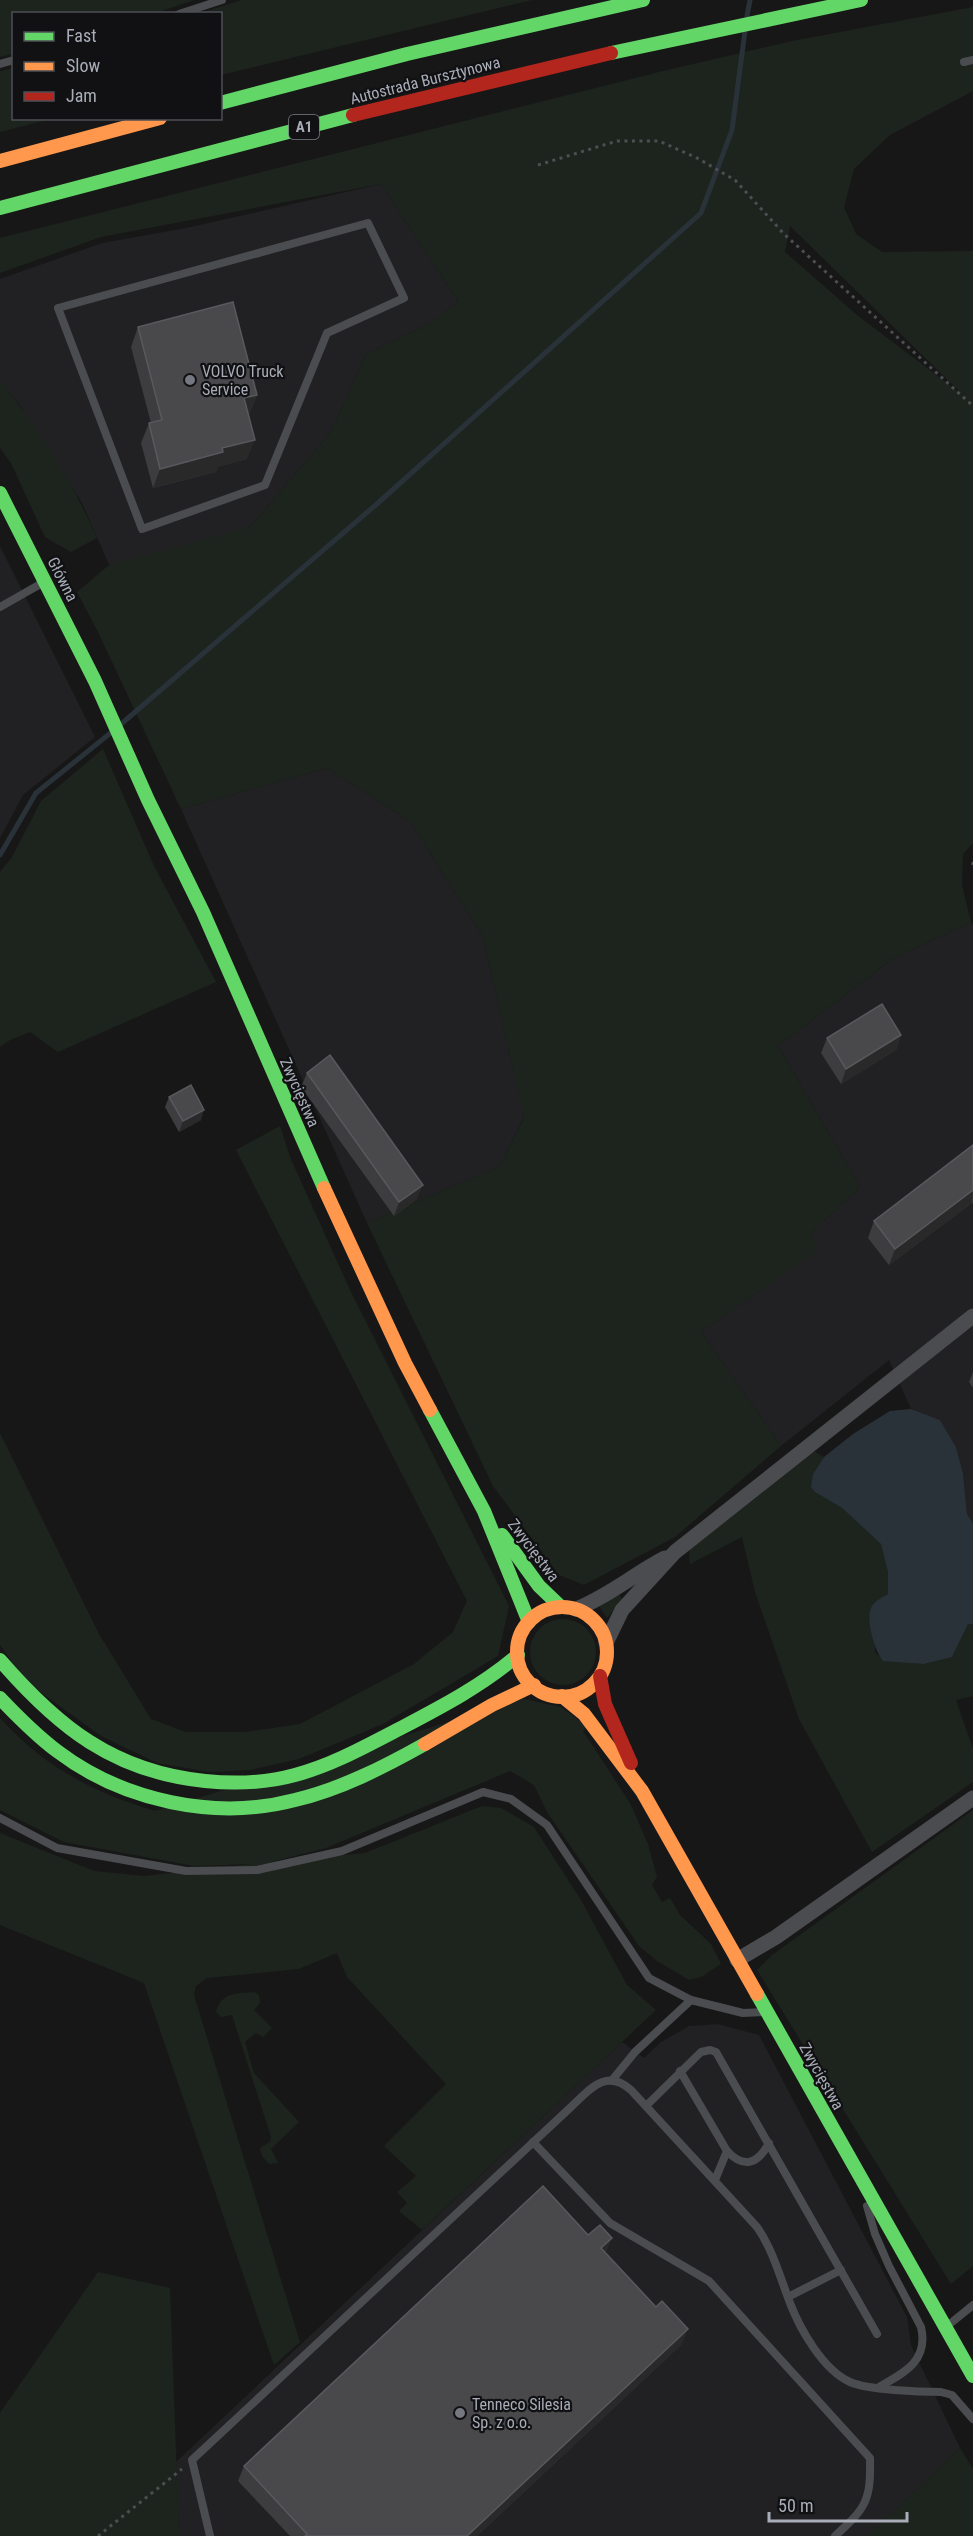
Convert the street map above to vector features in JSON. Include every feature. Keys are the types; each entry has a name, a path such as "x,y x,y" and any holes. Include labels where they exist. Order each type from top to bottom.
{"main road":[{"name":"Autostrada Bursztynowa","path":"222,102 407,54 643,0"},
{"name":"Autostrada Bursztynowa","path":"0,208 422,97 725,28 861,0"},
{"path":"0,161 153,120"},
{"name":"Główna","path":"0,493 95,681"},
{"name":"Zwycięstwa","path":"95,681 148,800 202,912 354,1255 405,1363 484,1511 529,1622"},
{"name":"Zwycięstwa","path":"484,1511 539,1586 569,1608"},
{"path":"569,1608 588,1615 598,1625 606,1643 606,1660 600,1676 586,1689 575,1695 562,1696 547,1693 534,1685 521,1669 518,1654 521,1635 529,1622 544,1611 569,1608"},
{"path":"0,1660 47,1713 78,1738 114,1759 153,1774 188,1781 226,1782 260,1781 293,1775 364,1748 479,1685 501,1671 518,1654"},
{"name":"Zwycięstwa","path":"600,1676 605,1704 642,1791 973,2376"},
{"path":"0,1698 32,1732 65,1760 127,1791 175,1803 203,1807 250,1808 284,1803 319,1794 371,1772 500,1701 534,1685"},
{"name":"Zwycięstwa","path":"562,1696 584,1714 642,1791"}],"street":[{"path":"606,1643 622,1610 675,1552 973,1316"},
{"path":"569,1608 601,1599 645,1568 675,1552"},
{"path":"737,1960 776,1937 973,1798"}],"lane":[{"path":"184,12 222,0"},
{"path":"964,62 973,60"},
{"path":"368,223 404,298 327,333 265,484 142,530 58,308 368,223"},
{"path":"0,607 46,581"},
{"path":"0,1818 57,1848 186,1871 257,1870 342,1851 483,1792 512,1799 547,1825 649,1978 691,2000 743,2013 767,2012"},
{"path":"613,2079 634,2052 691,2000"},
{"path":"646,2106 701,2052 710,2050 716,2052 877,2334"},
{"path":"680,2071 727,2151 737,2161 746,2163 762,2155 769,2143"},
{"path":"210,2536 192,2460 533,2142 593,2087 607,2079 624,2084 646,2106 763,2236 804,2336 837,2373 856,2384 952,2395 973,2419"},
{"path":"533,2142 610,2223 709,2281 870,2458 870,2482 861,2512 836,2536"},
{"path":"715,2180 727,2151"},
{"path":"857,2171 875,2234 921,2327 923,2338 918,2357 908,2370 879,2387"},
{"path":"788,2297 841,2270"},
{"path":"945,2328 973,2305"}],"path":[{"path":"538,165 617,141 658,141 735,180 784,234 973,406"},
{"path":"973,861 973,868"},
{"path":"98,2536 192,2460"}],"shaded area":[{"path":"0,0 194,0 159,12 12,12 12,54 0,57"},
{"path":"242,0 532,0 222,75 222,12 203,12"},
{"path":"973,7 973,91 890,135 854,169 844,207 856,234 882,252 973,251 973,843 963,854 962,885 971,922 892,959 778,1046 860,1187 810,1234 820,1249 701,1332 781,1446 675,1537 584,1585 559,1575 493,1486 367,1223 500,1166 524,1118 483,937 410,821 327,768 181,809 77,592 109,565 250,527 331,432 366,354 434,321 458,301 381,184 101,237 0,273 0,238 659,72 792,41","holes":["790,226 960,392 857,315 785,252"]},
{"path":"12,68 12,120 47,120 0,132 0,71"},
{"path":"381,184 458,301 434,321 366,354 331,432 250,527 113,574 82,503 19,404 0,382 0,279 102,243 186,228"},
{"path":"0,381 54,456 97,538 71,552 45,537 11,463 0,448"},
{"path":"0,546 95,737 23,795 0,838"},
{"path":"103,749 154,866 216,982 58,1052 30,1032 0,1047 0,872 12,857 41,801"},
{"path":"327,768 410,821 483,937 524,1117 500,1166 367,1223 181,809"},
{"path":"971,922 973,925 973,1523 967,1514 963,1473 956,1447 940,1420 911,1409 889,1360 781,1446 701,1332 819,1249 810,1234 860,1187 778,1046 892,959"},
{"path":"280,1126 290,1157 350,1290 509,1606 498,1656 383,1724 299,1759 250,1770 209,1772 157,1763 101,1736 25,1681 0,1645 0,1433 99,1634 151,1719 186,1732 245,1732 300,1724 414,1664 453,1632 467,1601 236,1150"},
{"path":"911,1409 940,1420 956,1447 963,1473 967,1514 973,1523 973,1624 968,1624 952,1657 924,1664 883,1661 874,1642 870,1618 872,1606 888,1594 888,1572 881,1544 842,1508 815,1492 811,1487 813,1474 824,1457 853,1434 890,1411"},
{"path":"812,1450 824,1457 813,1474 815,1492 842,1508 881,1544 888,1572 888,1594 874,1603 875,1652 883,1660 924,1664 952,1657 968,1624 973,1624 973,1696 956,1700 973,1749 973,1782 872,1852 799,1719 755,1592 742,1537 690,1564 689,1548"},
{"path":"618,1594 623,1599 607,1618 599,1606"},
{"path":"563,1619 575,1622 586,1629 593,1640 596,1652 593,1664 586,1675 575,1682 563,1685 551,1682 540,1675 533,1664 530,1652 533,1640 540,1629 551,1622"},
{"path":"524,1699 561,1707 587,1726 583,1731 630,1803 648,1844 657,1877 652,1885 662,1902 670,1898 680,1915 711,1944 721,1964 701,1977 689,1980 657,1961 639,1946 547,1812 534,1785 510,1771 326,1848 271,1862 365,1853 482,1806 501,1808 534,1827 581,1900 627,1985 656,2010 422,2230 399,2211 407,2203 397,2192 416,2176 384,2146 446,2084 347,1977 337,1953 299,1969 207,1978 196,1986 194,1995 300,2342 274,2365 144,1983 0,1925 0,1833 94,1871 144,1876 252,1864 194,1866 64,1842 0,1810 0,1718 34,1751 70,1776 110,1795 155,1811"},
{"path":"973,1810 973,2266 951,2284 757,1970 772,1955"},
{"path":"255,1992 259,1995 260,2003 254,2010 272,2028 263,2037 256,2033 245,2042 254,2073 299,2122 271,2149 278,2163 269,2164 262,2156 260,2148 270,2142 271,2137 232,2015 221,2017 216,2012 226,1997"},
{"path":"718,2024 759,2035 907,2317 911,2345 960,2448 868,2536 179,2536 176,2462 622,2042 644,2058 661,2042 689,2026"},
{"path":"98,2272 170,2288 179,2536 0,2536 0,2413"},
{"path":"960,2448 973,2469 973,2536 868,2536"}],"building":[{"name":"VOLVO Truck Service","path":"233,302 257,395 244,398 255,440 222,448 223,452 160,469 149,423 162,420 138,327"},
{"path":"882,1004 901,1035 846,1069 827,1038"},
{"path":"330,1055 423,1185 399,1202 307,1073"},
{"path":"191,1085 204,1110 183,1121 169,1097"},
{"path":"973,1145 973,1190 895,1249 874,1221"},
{"name":"Tenneco Silesia Sp. z o.o.","path":"543,2186 588,2235 600,2225 612,2238 601,2248 656,2307 662,2301 688,2329 467,2536 305,2536 307,2534 244,2466"}],"waterway":[{"path":"747,16 750,0"},
{"path":"120,725 378,503 701,213 732,130 745,31"},
{"path":"0,855 36,793 113,731"}],"traffic: fast":[{"path":"222,102 407,54 643,0"},
{"path":"611,53 861,0"},
{"path":"0,208 353,115"},
{"path":"0,493 95,681 148,800 203,912 324,1188"},
{"path":"430,1410 484,1511 529,1622"},
{"path":"502,1535 539,1586 561,1607"},
{"path":"0,1660 44,1706 66,1725 115,1756 143,1768 172,1776 239,1783 284,1778 337,1760 448,1703 491,1676 518,1655"},
{"path":"0,1698 42,1739 83,1768 111,1783 140,1794 202,1807 265,1806 295,1800 329,1790 362,1776 425,1744"},
{"path":"757,1994 973,2376"}],"traffic: slow":[{"path":"0,161 153,120"},
{"path":"324,1188 405,1363 430,1410"},
{"path":"562,1607 587,1615 599,1627 607,1652 599,1677 587,1689 562,1697 537,1689 525,1677 517,1652 525,1627 537,1615 562,1607"},
{"path":"425,1744 492,1705 534,1685"},
{"path":"562,1696 584,1714 642,1791 757,1994"}],"traffic: jam":[{"path":"353,115 611,53"},
{"path":"600,1676 605,1704 631,1763"}],"place":[{"name":"VOLVO Truck Service","path":"190,380"},
{"name":"Tenneco Silesia Sp. z o.o.","path":"460,2413"}]}
